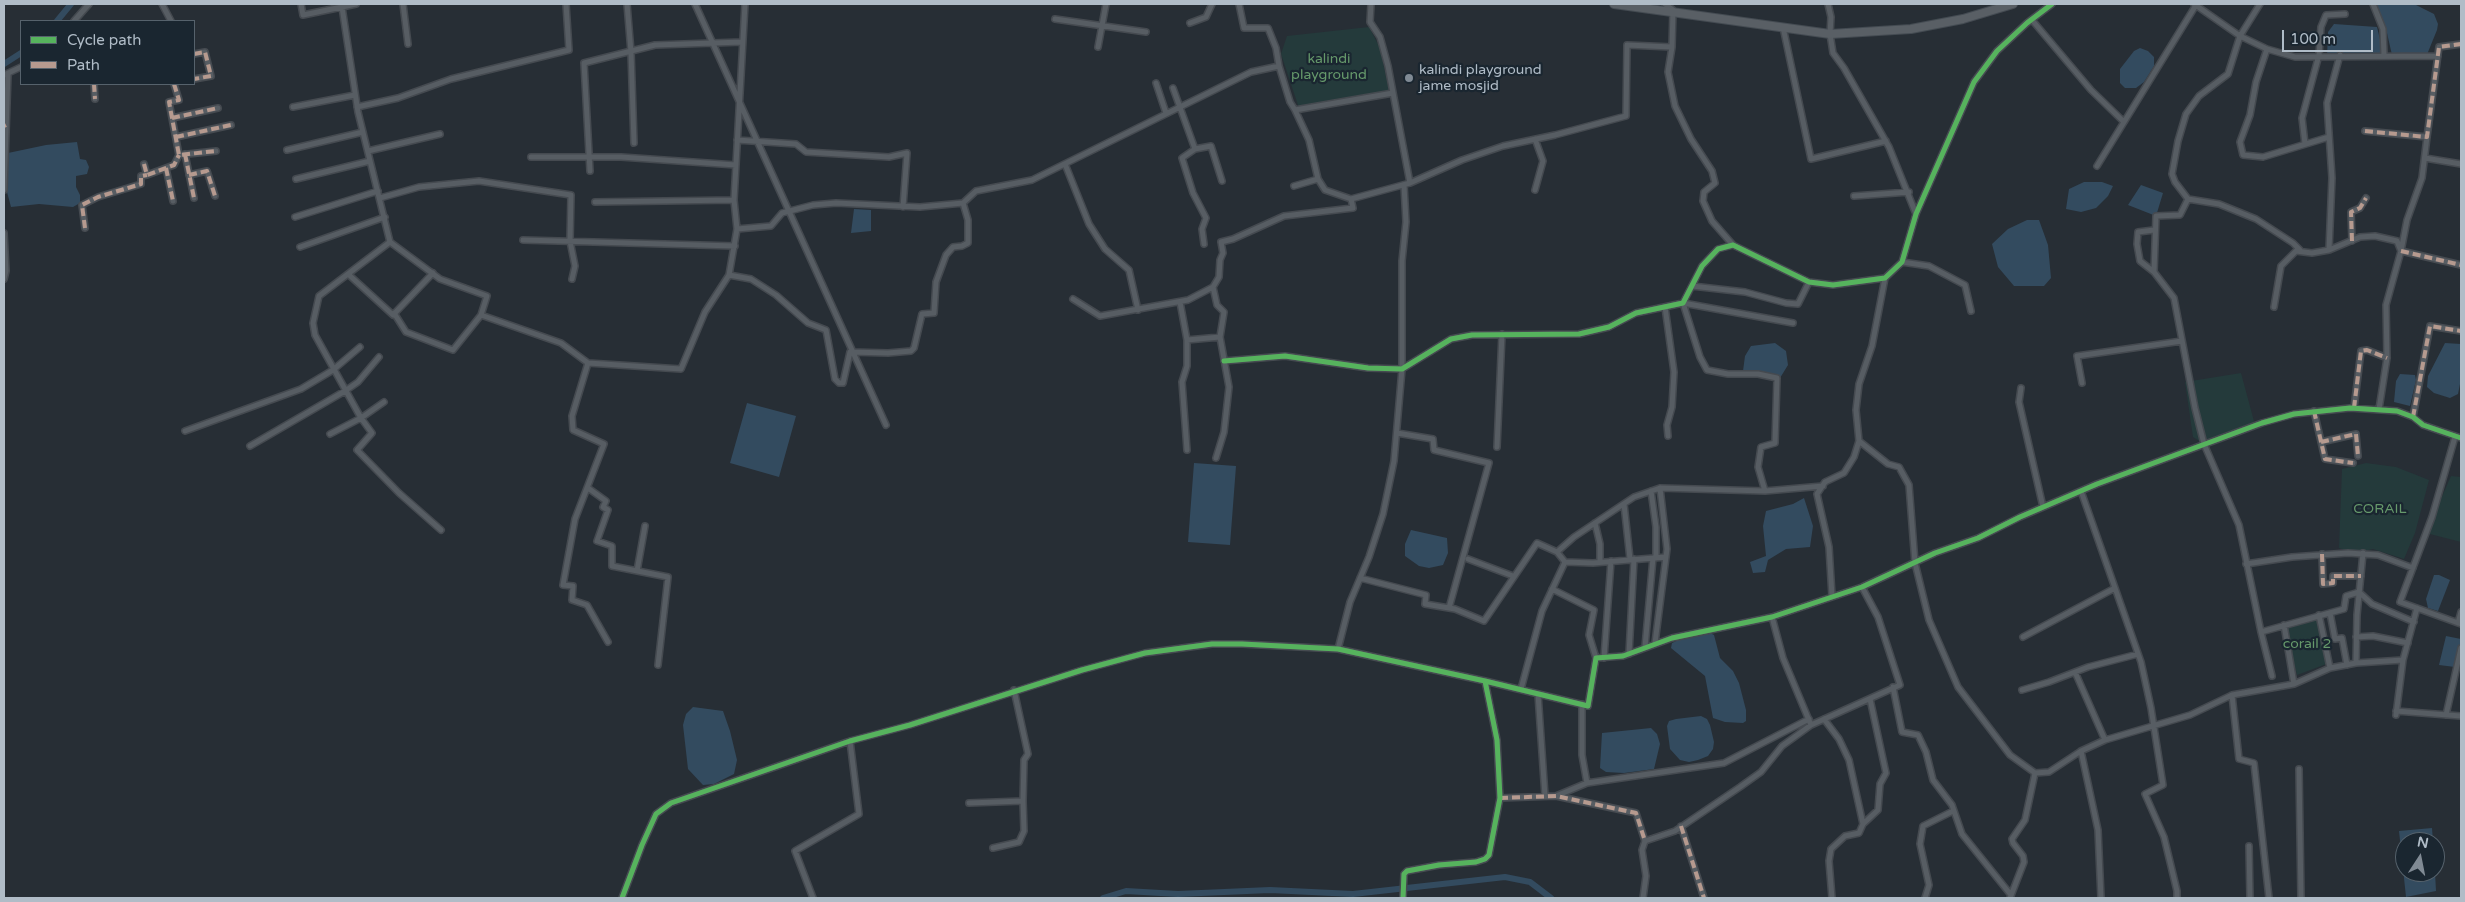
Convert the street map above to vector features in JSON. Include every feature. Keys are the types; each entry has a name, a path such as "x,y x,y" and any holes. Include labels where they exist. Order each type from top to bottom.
{"main road":[{"path":"1614,4 1673,10 1830,34 1911,29 1963,19 2013,4"}],"street":[{"path":"75,20 89,4"},
{"path":"162,4 170,20"},
{"path":"301,4 303,15 356,4"},
{"path":"403,4 408,44"},
{"path":"357,107 398,98 451,79 569,50 566,4"},
{"path":"626,4 632,52 634,143"},
{"path":"695,4 886,426"},
{"path":"481,315 561,343 588,363 681,369 705,312 728,275 737,229 734,200 745,4"},
{"path":"1098,47 1106,4"},
{"path":"1190,23 1206,17 1212,4"},
{"path":"1239,4 1244,28 1268,28 1276,48 1279,66 1290,102 1309,140 1318,180 1325,190 1351,199 1410,183 1462,160 1503,146 1626,116 1627,45 1672,47"},
{"path":"1372,4 1370,22 1380,37 1410,183"},
{"path":"1665,4 1673,10 1672,47 1668,72 1675,106 1691,139 1712,171 1714,183 1704,192 1703,201 1712,221 1733,245 1809,282 1833,285 1885,278 1902,262 1916,214 1974,82 1997,51 2052,4"},
{"path":"1828,4 1831,17 1830,34 1833,53 1844,68 1886,141 1909,192 1916,214"},
{"path":"2097,166 2195,4 2240,36 2266,49 2295,57 2319,55 2438,56"},
{"path":"2260,4 2240,36 2228,74 2199,96 2186,114 2178,141 2172,174 2175,182 2188,199 2219,204 2256,218 2293,242 2300,250 2312,253 2329,250 2360,237 2375,236 2397,241 2401,251"},
{"path":"2372,4 2383,29 2384,55"},
{"path":"342,7 357,107 390,242 440,279 487,296 481,315 453,350 406,332 394,313 393,315 348,274"},
{"path":"2305,144 2302,118 2319,55 2321,27 2326,15 2345,14"},
{"path":"1055,19 1146,32"},
{"path":"2032,20 2090,90 2124,122"},
{"path":"1783,27 1811,159 1886,141"},
{"path":"590,171 584,63 655,45 742,42"},
{"path":"2379,409 2387,358 2386,305 2401,251 2407,220 2422,178 2439,47 2461,44"},
{"path":"2266,49 2256,82 2250,115 2240,142 2243,155 2263,157 2329,137"},
{"path":"195,54 205,52 210,76 195,79"},
{"path":"2329,250 2332,178 2327,103 2340,55"},
{"path":"737,229 771,226 782,213 813,205 836,203 903,207 963,203 976,191 1032,180 1251,72 1279,66"},
{"path":"4,190 6,75 20,68"},
{"path":"1156,83 1166,113"},
{"path":"94,85 95,99"},
{"path":"174,85 179,100 169,102 176,136 189,175 194,198"},
{"path":"1173,88 1195,149"},
{"path":"1295,110 1393,94"},
{"path":"293,107 355,96"},
{"path":"172,118 218,108"},
{"path":"176,136 231,125"},
{"path":"2365,131 2427,137"},
{"path":"286,150 363,132"},
{"path":"368,151 440,134"},
{"path":"1535,139 1543,161 1535,190"},
{"path":"737,140 796,144 806,152 889,157 907,153 903,207"},
{"path":"1204,244 1202,229 1206,218 1193,193 1182,158 1195,149 1210,146 1222,181"},
{"path":"84,228 82,206 98,197 141,184 141,176 174,165 182,155 216,152"},
{"path":"531,157 590,157 736,164"},
{"path":"2425,158 2461,164"},
{"path":"296,179 370,161"},
{"path":"144,164 147,174"},
{"path":"1065,164 1089,224 1105,248 1129,270 1138,310"},
{"path":"166,168 173,201"},
{"path":"189,175 208,171 215,196"},
{"path":"1294,186 1318,180"},
{"path":"380,198 419,187 478,181 572,194 570,242 575,266 572,279"},
{"path":"1338,649 1350,602 1369,557 1389,490 1397,433 1402,369 1402,261 1406,222 1404,185"},
{"path":"295,216 378,191"},
{"path":"1854,196 1909,192"},
{"path":"2352,241 2351,212 2360,208 2366,198"},
{"path":"1073,298 1100,316 1188,300 1213,287 1219,278 1220,260 1224,253 1221,242 1233,239 1284,216 1353,208 1351,199"},
{"path":"2154,272 2156,216 2180,215 2188,199"},
{"path":"595,202 734,200"},
{"path":"728,275 751,279 776,295 808,323 826,330 835,378 839,383 843,383 850,352 888,353 911,351 914,348 922,314 934,313 936,282 946,255 953,247 968,243 968,220 963,203"},
{"path":"300,247 385,217"},
{"path":"2154,230 2138,232 2136,244 2140,261 2154,272 2174,298 2194,408 2204,444 2239,525 2272,676"},
{"path":"4,233 6,271 4,280"},
{"path":"524,240 734,246"},
{"path":"390,242 319,296 313,323 315,335 345,391 372,433 357,450 399,493 441,530"},
{"path":"1733,245 1718,249 1702,266 1683,303 1706,370 1728,374 1758,374 1777,378 1775,443 1761,448 1758,467 1765,491"},
{"path":"2274,307 2281,266 2300,250"},
{"path":"2401,251 2461,265"},
{"path":"1902,262 1929,266 1965,285 1971,311"},
{"path":"394,313 433,273"},
{"path":"1832,596 1829,547 1817,494 1823,486 1844,473 1854,457 1859,441 1856,410 1859,384 1872,346 1885,278"},
{"path":"1692,286 1745,292 1786,303 1798,304 1809,282"},
{"path":"1213,287 1217,306 1224,312 1220,337 1229,387 1224,432 1216,458"},
{"path":"1180,302 1186,340 1187,366 1182,382 1187,450"},
{"path":"1224,361 1284,356 1368,368 1402,369 1451,339 1472,334 1579,334 1609,327 1636,313 1683,303 1793,323"},
{"path":"1665,307 1674,372 1668,436"},
{"path":"2413,417 2430,326 2461,331"},
{"path":"1497,447 1502,334"},
{"path":"1186,340 1220,337"},
{"path":"2082,384 2078,356 2182,341"},
{"path":"185,431 301,389 334,370 360,347"},
{"path":"2354,408 2356,371 2361,351 2367,350 2387,358"},
{"path":"250,446 345,391 358,382 380,357"},
{"path":"588,363 572,416 574,430 604,444 574,519 563,585 574,586 572,600 588,605 608,642"},
{"path":"2021,388 2019,402 2043,507"},
{"path":"330,434 361,418 384,402"},
{"path":"1596,658 1629,654 1655,643 1726,625 1772,617 1862,587 1935,553 1978,538 2081,491 2262,422 2314,411 2354,408 2397,411 2413,417 2423,425 2458,437 2432,517 2400,602 2460,624 2461,612"},
{"path":"2314,411 2325,460 2353,463"},
{"path":"1397,433 1433,439 1434,450 1489,463 1449,608"},
{"path":"2321,442 2356,434 2358,456"},
{"path":"1859,441 1888,464 1899,467 1909,485 1916,563 1929,620 1958,687 2010,755 2035,773 2049,772 2081,751 2105,740 2190,715 2232,695 2294,684 2330,668 2347,664 2403,660"},
{"path":"1558,552 1595,522 1624,504 1660,488 1765,491 1823,486"},
{"path":"588,488 606,501 603,507 608,510 597,541 612,546 612,566 668,576 658,665"},
{"path":"1655,643 1666,557 1660,488"},
{"path":"1645,647 1655,558 1656,527 1651,491"},
{"path":"2081,491 2138,654 2154,726 2163,785 2145,794 2164,837 2177,898"},
{"path":"1624,504 1632,559 1629,654"},
{"path":"1595,522 1600,544 1600,562"},
{"path":"637,571 645,526"},
{"path":"1360,578 1426,595 1425,604 1449,608 1484,621 1537,543 1558,552 1565,562"},
{"path":"2246,564 2322,554 2364,553 2396,560 2413,568"},
{"path":"2356,663 2359,592 2364,553"},
{"path":"2322,554 2323,584 2333,583 2334,576 2361,576"},
{"path":"1565,562 1600,562 1666,557"},
{"path":"1468,559 1513,576"},
{"path":"1604,658 1610,561"},
{"path":"1521,689 1542,611 1565,562"},
{"path":"1645,841 1675,830 1761,772 1782,746 1811,725 1900,685 1878,617 1862,587"},
{"path":"2023,637 2115,588"},
{"path":"622,898 642,844 656,814 671,803 850,741 910,725 1014,690 1155,652 1212,644 1338,649 1521,689 1588,706 1596,658 1589,635 1594,610 1552,589"},
{"path":"2261,632 2344,609 2346,596 2359,592"},
{"path":"2359,592 2372,604 2414,622"},
{"path":"2417,608 2403,660 2396,713 2461,716"},
{"path":"2330,613 2335,639 2342,638 2347,664"},
{"path":"2319,616 2330,668"},
{"path":"1772,617 1783,658 1811,725"},
{"path":"2284,625 2294,684"},
{"path":"2356,637 2373,636 2408,643"},
{"path":"2446,715 2461,648"},
{"path":"2022,690 2138,654"},
{"path":"2075,672 2105,740"},
{"path":"1403,898 1404,874 1407,871 1439,865 1476,862 1485,859 1489,855 1500,798 1497,740 1485,681"},
{"path":"1893,687 1902,732 1918,735 1926,752 1933,780 1953,811 1962,834 2011,897"},
{"path":"993,848 1019,842 1024,830 1024,760 1028,754 1014,690"},
{"path":"1538,694 1545,796"},
{"path":"2232,695 2239,759 2254,763 2269,898"},
{"path":"1832,898 1830,850 1845,836 1859,833 1863,824 1878,810 1880,784 1886,773 1870,699"},
{"path":"1582,704 1582,755 1586,783"},
{"path":"1556,796 1586,783 1724,763 1809,719"},
{"path":"1824,719 1839,739 1849,760 1863,824"},
{"path":"813,898 795,851 859,814 850,741"},
{"path":"2081,751 2098,830 2101,898"},
{"path":"2299,769 2301,898"},
{"path":"2011,897 2024,862 2023,856 2012,839 2025,820 2035,773"},
{"path":"1500,798 1556,796 1636,813 1645,841 1642,850 1646,876 1643,898"},
{"path":"969,804 1023,800"},
{"path":"1925,898 1930,884 1920,844 1923,826 1953,811"},
{"path":"1681,826 1698,887 1704,898"},
{"path":"2249,846 2250,898"}],"green space":[{"name":"kalindi playground","path":"1369,27 1380,48 1389,91 1299,108 1281,54 1287,36"},
{"path":"2241,373 2255,425 2204,444 2193,437 2185,382"},
{"name":"CORAIL","path":"2366,463 2396,467 2429,480 2415,533 2404,559 2373,549 2355,553 2339,548 2342,469"},
{"path":"2451,476 2461,477 2461,542 2426,533"},
{"name":"corail 2","path":"2319,615 2329,663 2297,675 2284,625"}],"water":[{"path":"2376,4 2414,4 2434,14 2438,24 2437,30 2426,57 2410,59 2392,55 2387,33"},
{"path":"2334,24 2377,27 2383,52 2368,59 2327,57 2328,32"},
{"path":"2140,48 2148,51 2154,57 2154,66 2144,82 2136,88 2125,88 2120,83 2120,69 2134,51"},
{"path":"77,142 80,159 86,160 89,167 87,174 76,176 76,187 80,195 80,203 73,207 39,204 11,207 7,192 8,153 46,145"},
{"path":"2084,182 2102,182 2113,186 2108,196 2096,208 2081,212 2066,209 2069,189"},
{"path":"2141,185 2163,193 2156,216 2128,205"},
{"path":"854,209 871,210 871,231 851,233"},
{"path":"2027,220 2039,220 2048,245 2051,278 2044,286 2014,286 1998,267 1992,244 2008,229"},
{"path":"1775,343 1786,351 1788,365 1780,378 1751,377 1743,371 1745,356 1751,346"},
{"path":"2445,343 2461,344 2461,379 2458,394 2450,398 2434,393 2427,387 2428,376"},
{"path":"2400,374 2415,375 2416,380 2410,406 2394,402 2396,381"},
{"path":"747,403 796,416 779,477 730,463"},
{"path":"1194,463 1236,466 1230,545 1188,542"},
{"path":"1804,498 1813,526 1810,547 1786,549 1768,560 1765,572 1753,573 1750,562 1766,556 1763,526 1766,511 1793,504"},
{"path":"1411,530 1447,538 1448,553 1443,565 1429,568 1419,566 1405,556 1405,544"},
{"path":"2434,575 2450,580 2438,611 2428,608 2426,599"},
{"path":"1710,633 1714,635 1720,658 1733,671 1739,683 1746,710 1746,721 1743,723 1725,722 1713,718 1705,676 1671,648 1672,643 1685,637"},
{"path":"2446,636 2461,639 2461,662 2455,667 2439,665"},
{"path":"693,707 723,711 730,731 737,760 734,774 714,784 703,785 688,769 683,725 686,714"},
{"path":"1701,716 1707,719 1710,725 1714,742 1713,749 1708,756 1698,760 1689,762 1680,760 1670,749 1667,726 1669,721"},
{"path":"1651,728 1657,734 1660,744 1654,769 1624,773 1606,772 1600,768 1602,733"},
{"path":"2432,828 2432,832 2399,832"},
{"path":"2404,882 2436,882 2436,891 2406,897"}],"waterway":[{"path":"58,20 71,4"},
{"path":"4,64 20,54"},
{"path":"1103,898 1126,891 1178,894 1270,890 1353,894 1505,877 1530,882 1551,898"}],"marked path":[{"path":"2365,131 2427,137 2439,47 2461,44"},
{"path":"195,54 205,52 211,76 195,79"},
{"path":"94,85 95,99"},
{"path":"174,85 179,100 169,102 179,155 216,151"},
{"path":"172,118 218,108"},
{"path":"176,137 231,125"},
{"path":"185,154 194,198"},
{"path":"144,164 147,175 174,165 179,155"},
{"path":"166,168 173,201"},
{"path":"189,175 207,171 215,196"},
{"path":"85,228 82,205 98,197 141,184 141,176 147,175"},
{"path":"2352,241 2351,212 2360,208 2366,198"},
{"path":"2401,251 2461,265"},
{"path":"2413,417 2430,326 2461,331"},
{"path":"2354,408 2361,351 2367,350 2387,358"},
{"path":"2314,411 2325,459 2353,463"},
{"path":"2321,442 2356,434 2358,456"},
{"path":"2322,554 2323,584 2333,583 2333,576 2361,576"},
{"path":"1500,798 1556,796 1636,813 1645,841"},
{"path":"1681,826 1704,898"}],"cycle path":[{"path":"1224,361 1285,356 1368,368 1402,369 1451,339 1472,335 1579,334 1609,327 1636,313 1683,303 1702,266 1718,249 1733,245 1809,282 1833,285 1885,278 1902,262 1916,214 1974,82 1997,51 2027,23 2052,4"},
{"path":"1485,681 1588,706 1596,658 1623,656 1672,638 1772,617 1862,587 1935,553 1978,538 2020,517 2097,484 2262,423 2294,414 2350,408 2397,411 2413,417 2423,425 2461,438"},
{"path":"622,898 656,814 671,803 850,741 910,725 1082,670 1145,653 1212,644 1338,649 1485,681 1497,740 1500,798 1489,855 1485,859 1476,862 1439,865 1407,871 1404,874 1403,898"}],"place":[{"name":"kalindi playground jame mosjid","path":"1409,78"}]}
